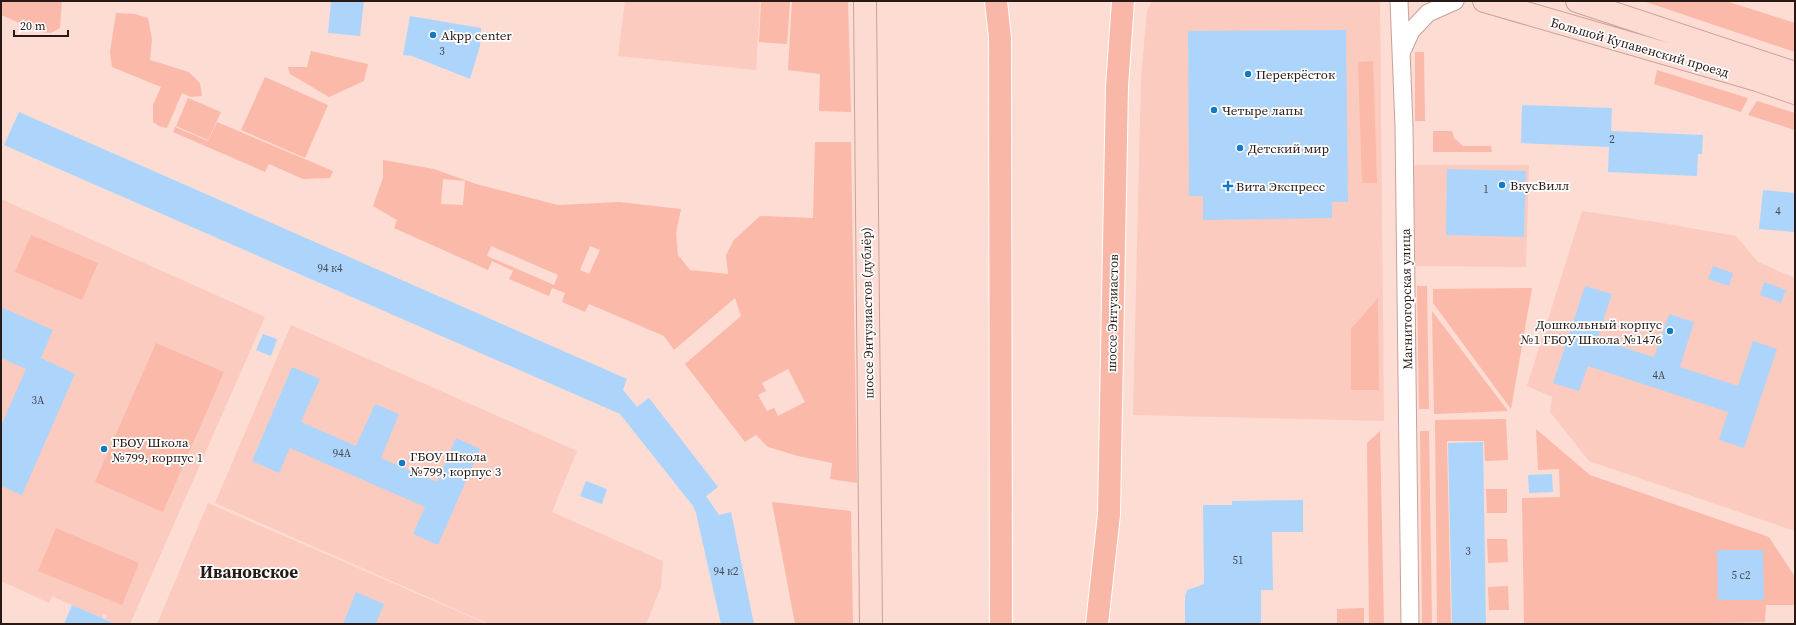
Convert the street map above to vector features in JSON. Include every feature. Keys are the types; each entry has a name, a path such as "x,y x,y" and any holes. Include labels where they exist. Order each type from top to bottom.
{"main road":[{"name":"шоссе Энтузиастов (дублёр)","path":"865,1 871,624"},
{"path":"996,1 1000,38 1001,624"},
{"name":"Большой Купавенский проезд","path":"1484,1 1757,80 1795,93"},
{"name":"Большой Купавенский проезд","path":"1577,1 1795,73"},
{"name":"шоссе Энтузиастов","path":"1096,624 1109,514 1117,86 1125,5"},
{"path":"1109,514 1112,624"}],"street":[{"path":"1399,1 1401,53"},
{"name":"Магнитогорская улица","path":"1410,624 1404,126 1401,53 1412,31 1428,13 1455,1"}],"shaded area":[{"path":"1,1 62,1 60,28 51,33 40,32 1,15"},
{"path":"625,1 760,1 756,70 618,56"},
{"path":"761,1 790,1 787,44 759,42"},
{"path":"792,1 848,1 851,112 819,111 820,74 788,70"},
{"path":"1152,1 1380,1 1384,421 1133,415 1141,78 1147,11"},
{"path":"1643,1 1726,1 1795,23 1795,52"},
{"path":"116,13 135,14 148,18 152,39 150,60 189,72 200,83 202,96 191,97 182,93 167,128 159,126 153,122 153,105 161,87 112,67 110,52"},
{"path":"311,51 368,64 364,81 329,97 290,74 288,67 307,67"},
{"path":"1415,52 1424,52 1425,121 1415,121"},
{"path":"1373,61 1377,183 1362,183 1358,62"},
{"path":"1657,70 1748,98 1741,112 1654,84"},
{"path":"265,77 328,105 305,158 241,130"},
{"path":"188,98 221,112 208,140 176,126"},
{"path":"1757,101 1795,113 1795,130 1748,115"},
{"path":"217,122 333,171 330,178 303,179 269,164 265,172 173,132 175,127 208,141"},
{"path":"1433,131 1452,131 1454,138 1463,146 1491,146 1492,152 1433,152"},
{"path":"815,142 851,142 857,483 830,479 832,463 798,456 768,447 756,435 745,442 685,364 741,316 735,298 674,350 664,336 589,304 585,312 562,302 565,293 552,288 549,296 509,279 513,271 492,261 488,270 394,228 397,220 373,206 383,178 383,160 434,169 476,184 558,205 619,202 681,209 676,233 678,255 690,270 728,274 726,255 734,240 760,216 813,218","holes":["443,179 465,181 463,205 441,204","491,246 558,275 554,285 487,256","590,246 600,250 589,274 580,270","788,369 805,402 778,416 774,408 767,411 758,395 766,391 762,383"]},
{"path":"1412,165 1529,165 1526,267 1415,266"},
{"name":"ГБОУ Школа №799, корпус 1","path":"1,199 265,317 130,624 117,624 106,619 107,615 103,614 102,618 52,596 49,603 1,581"},
{"name":"Дошкольный корпус №1 ГБОУ Школа №1476","path":"1582,211 1736,236 1758,262 1795,278 1795,531 1589,461 1550,412 1552,397 1527,386"},
{"path":"31,235 98,263 82,300 15,272"},
{"path":"1417,286 1427,286 1429,409 1419,409"},
{"path":"1532,288 1511,409 1433,303 1433,289"},
{"path":"1378,298 1379,390 1351,390 1351,329"},
{"path":"1432,311 1508,411 1434,414"},
{"name":"ГБОУ Школа №799, корпус 3","path":"291,325 577,451 552,512 663,561 661,587 646,624 489,624 215,503"},
{"path":"156,343 224,372 163,512 95,482"},
{"path":"1506,419 1508,460 1485,461 1484,441 1447,441 1451,624 1437,624 1435,420"},
{"path":"1536,429 1590,475 1769,537 1795,577 1795,605 1766,605 1765,622 1712,624 1524,624 1522,498 1560,497 1559,469 1538,470"},
{"path":"1380,431 1384,624 1369,624 1367,443"},
{"path":"1420,431 1429,431 1432,624 1422,624"},
{"path":"1486,489 1507,489 1507,513 1487,513"},
{"path":"772,502 851,511 853,624 795,624"},
{"path":"208,503 487,624 157,624"},
{"path":"56,528 139,563 122,605 38,571"},
{"path":"1487,539 1507,539 1508,562 1488,563"},
{"path":"1508,586 1509,610 1489,610 1488,587"},
{"path":"1364,608 1364,624 1337,624 1337,609"}],"building":[{"path":"331,1 364,1 360,36 328,33"},
{"path":"410,16 481,28 480,46 470,79 412,56 403,55"},
{"path":"1346,30 1348,202 1332,202 1332,218 1203,220 1203,196 1189,196 1188,31"},
{"path":"1522,105 1612,108 1611,131 1703,135 1702,154 1698,154 1697,176 1608,172 1609,147 1521,143"},
{"path":"19,112 627,379 623,390 637,407 649,398 718,487 706,496 719,515 731,512 754,624 721,624 696,513 693,506 620,414 4,145"},
{"path":"1447,169 1526,171 1524,237 1446,235"},
{"path":"1763,190 1795,193 1795,232 1759,229"},
{"path":"1713,266 1733,273 1729,286 1708,279"},
{"path":"1764,282 1786,290 1781,303 1760,295"},
{"path":"1585,286 1612,294 1597,339 1654,357 1669,314 1694,322 1680,367 1738,386 1753,341 1777,349 1744,448 1719,440 1728,412 1588,366 1579,391 1553,383"},
{"path":"1,307 53,330 41,358 75,374 22,495 1,486 1,426 26,369 1,358"},
{"path":"263,334 277,339 271,356 256,350"},
{"path":"292,367 320,379 301,422 356,446 375,404 399,414 381,458 437,482 456,438 480,449 438,545 413,534 425,507 290,448 279,473 252,461"},
{"path":"1483,442 1486,624 1452,624 1448,443"},
{"path":"1552,474 1553,492 1529,493 1528,475"},
{"path":"586,481 607,489 602,504 580,496"},
{"path":"1303,500 1303,532 1272,532 1273,590 1261,590 1261,624 1185,624 1185,597 1187,590 1204,584 1203,505 1232,505 1232,501"},
{"path":"1717,550 1763,550 1764,600 1718,600"},
{"path":"356,592 384,604 376,624 343,624"},
{"path":"72,605 116,624 64,624"}],"place":[{"name":"Akpp center","path":"433,35"},
{"name":"Перекрёсток","path":"1248,74"},
{"name":"Четыре лапы","path":"1214,110"},
{"name":"Детский мир","path":"1240,148"},
{"name":"ВкусВилл","path":"1502,185"},
{"name":"Вита Экспресс","path":"1228,186"},
{"name":"Дошкольный корпус №1 ГБОУ Школа №1476","path":"1670,331"},
{"name":"ГБОУ Школа №799, корпус 1","path":"104,449"},
{"name":"ГБОУ Школа №799, корпус 3","path":"402,463"}],"district":[{"name":"Ивановское","path":"249,572"}]}
